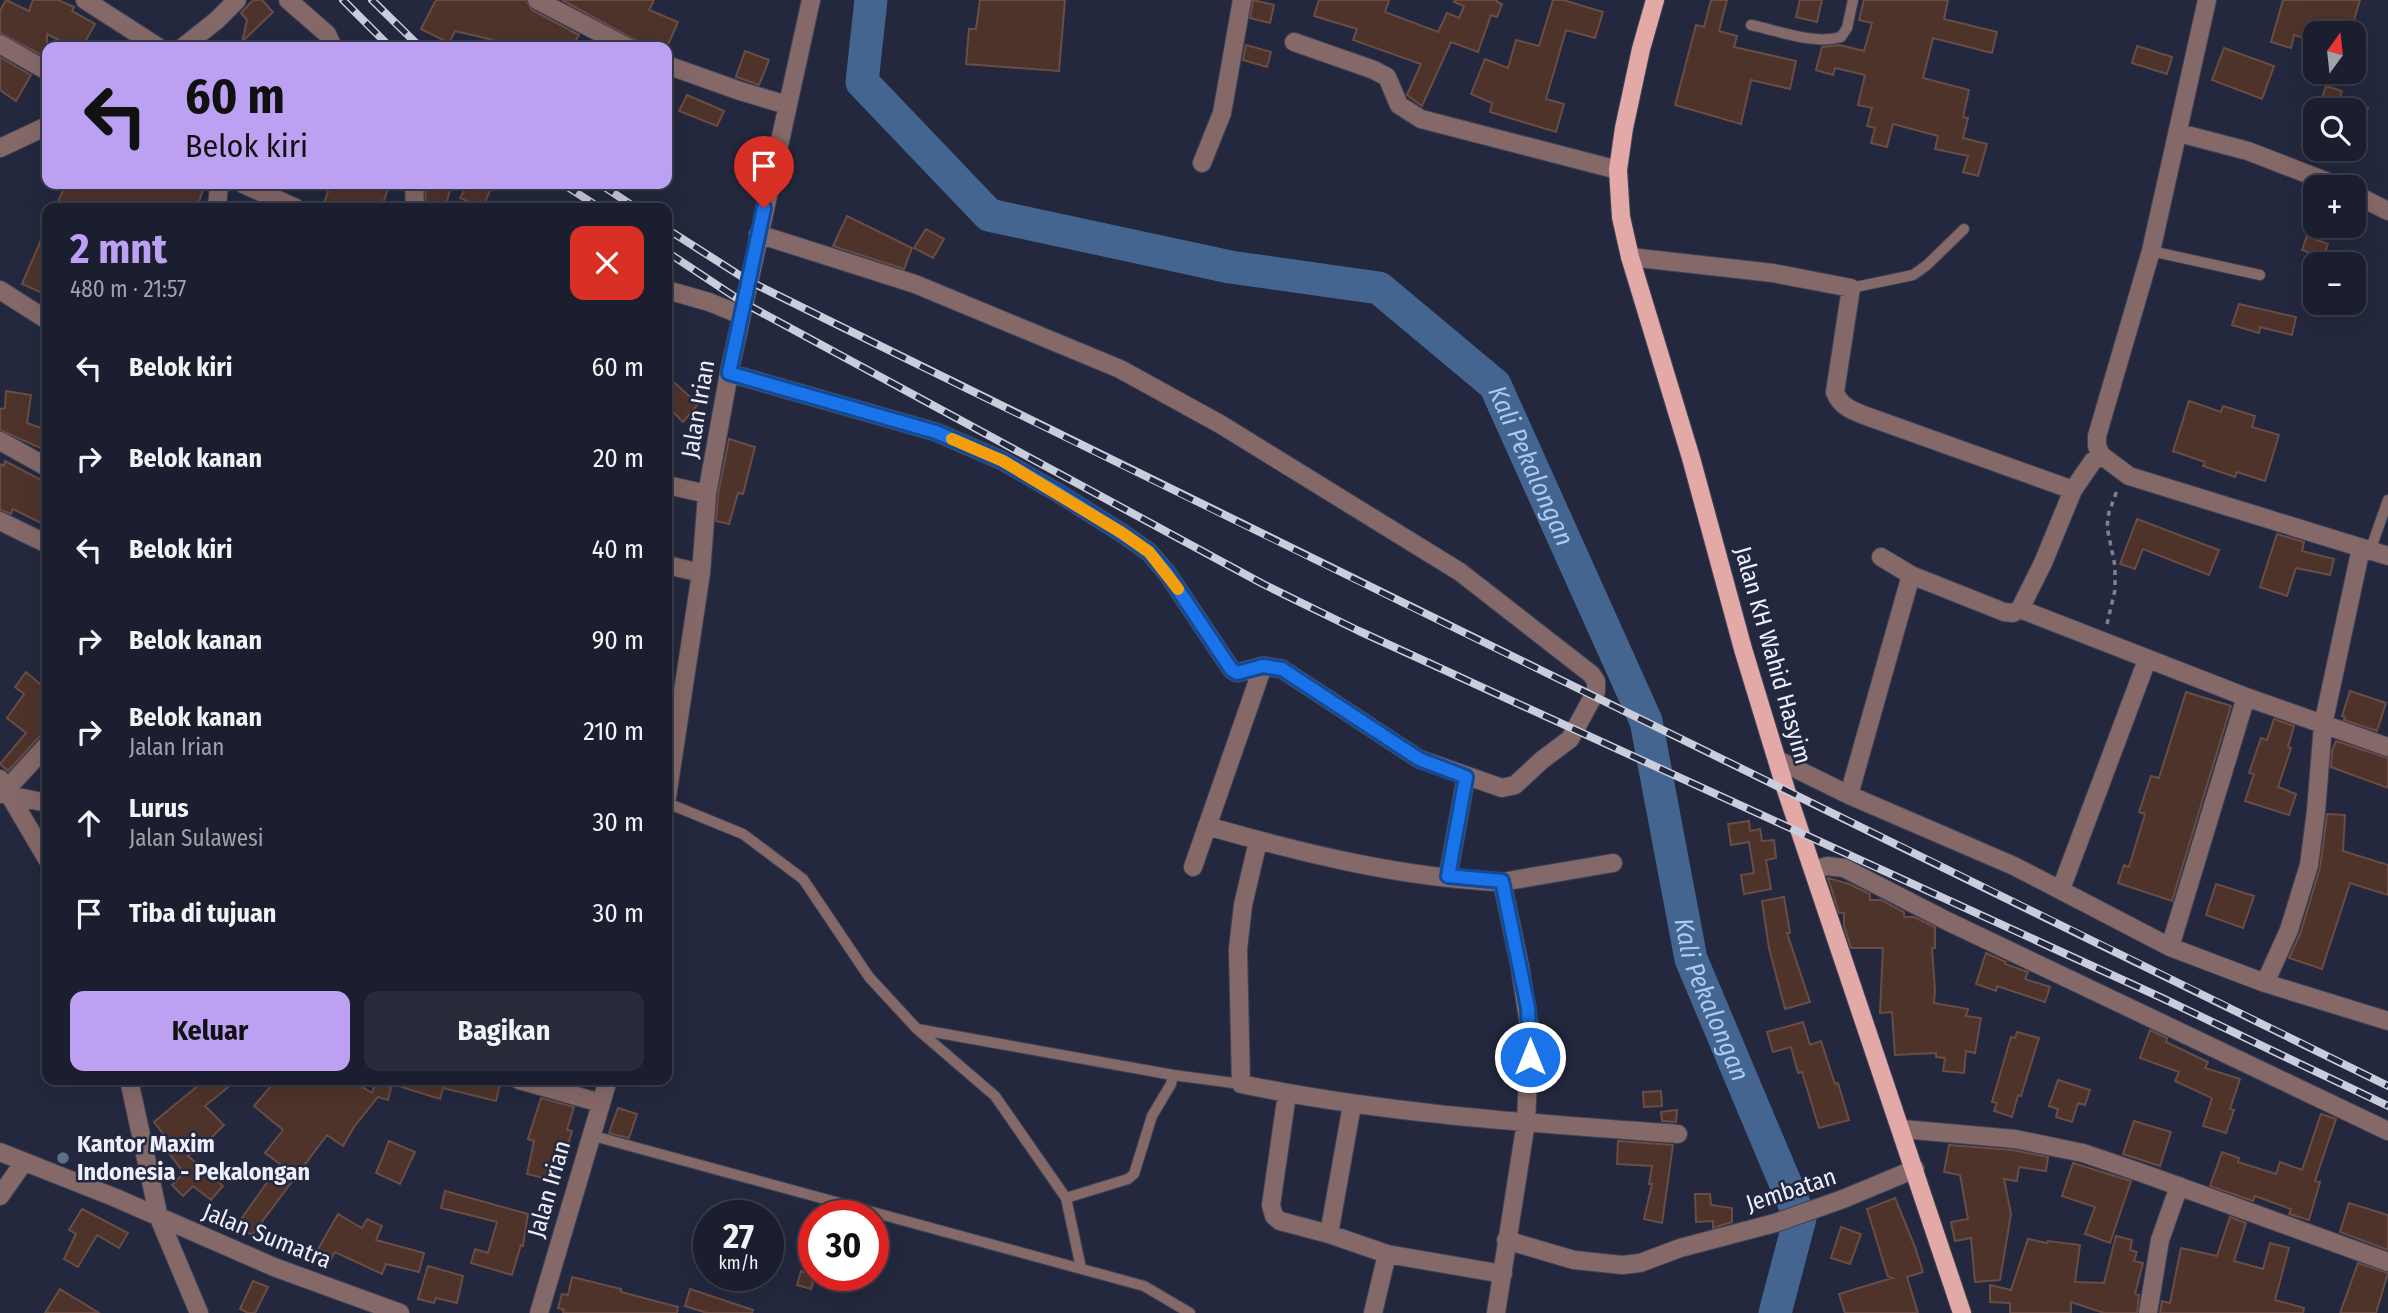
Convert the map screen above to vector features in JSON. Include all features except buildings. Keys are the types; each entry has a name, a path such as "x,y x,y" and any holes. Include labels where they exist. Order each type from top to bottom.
{"main road":[{"name":"Jalan KH Wahid Hasyim","path":"1655,0 1641,49 1618,170 1618,196 1630,257 1691,458 1743,649 1962,1313"}],"street":[{"path":"85,0 150,42"},
{"path":"189,42 237,0"},
{"path":"288,0 327,34 331,42"},
{"path":"537,0 617,42"},
{"name":"Jalan Irian","path":"672,741 701,573 707,494 729,373 747,280 811,0"},
{"path":"1202,163 1222,113 1242,0"},
{"path":"2207,0 2151,251 2104,406 2097,446 2101,455 2129,476 2388,556"},
{"path":"1294,41 1387,77 1399,105 1421,119 1618,170"},
{"path":"0,44 42,68"},
{"path":"672,67 788,105"},
{"path":"0,148 42,128"},
{"path":"2179,133 2248,151 2310,175"},
{"path":"254,189 285,203"},
{"path":"2366,200 2388,211"},
{"path":"729,373 936,432 1003,461 1070,500 1149,552 1167,573 1231,669 1237,673 1263,666 1282,669 1419,759 1466,777 1502,788 1515,785 1570,738 1596,691 1596,681 1591,674 1460,572 1220,424 1120,369 915,284 758,234"},
{"path":"1630,257 1773,273 1851,288 1835,392 1841,403 1869,417 2073,490"},
{"path":"0,290 42,317"},
{"path":"672,291 741,314"},
{"path":"0,440 42,464"},
{"path":"1881,557 1910,575 2004,612 2020,609 2043,564 2073,490 2093,461 2101,455"},
{"path":"672,486 707,494"},
{"path":"0,521 42,542"},
{"path":"2265,982 2289,930 2309,865 2323,724 2365,550"},
{"path":"672,566 701,573"},
{"path":"1849,795 1910,575"},
{"path":"2020,609 2147,660 2388,747"},
{"path":"2061,889 2147,660"},
{"path":"1193,867 1263,666"},
{"path":"2170,947 2246,697"},
{"path":"4,790 42,750"},
{"path":"1779,761 1849,795 2014,866 2170,947 2265,982 2388,1021"},
{"path":"1448,876 1466,777"},
{"path":"4,790 42,801"},
{"path":"4,790 42,851"},
{"path":"1207,826 1258,841 1385,869 1502,881 1613,863"},
{"path":"1258,841 1243,905 1238,949 1241,1084 1352,1105 1678,1134"},
{"path":"1814,870 1828,866 1844,868 1947,921 2388,1131"},
{"path":"1496,1313 1526,1122 1530,1031 1528,1008 1502,881"},
{"path":"130,1085 159,1218 199,1313"},
{"path":"537,1085 601,1103"},
{"name":"Jalan Irian","path":"539,1313 606,1085"},
{"path":"1287,1094 1271,1212 1280,1221 1387,1254 1503,1274"},
{"path":"1329,1234 1352,1105"},
{"path":"1902,1129 1959,1133 2055,1146 2179,1186 2388,1262"},
{"name":"Jalan Sumatra","path":"0,1152 116,1198 274,1267 400,1313"},
{"path":"0,1196 24,1162"},
{"name":"Jembatan","path":"1506,1240 1574,1260 1622,1265 1640,1263 1681,1248 1787,1219 1915,1169"},
{"path":"2148,1313 2160,1240 2179,1186"},
{"path":"1373,1313 1387,1254"}],"lane":[{"path":"1751,25 1817,40 1842,37 1847,28 1853,0"},
{"path":"1851,288 1913,275 1964,229"},
{"path":"2151,251 2260,275"},
{"path":"2365,550 2388,500"},
{"path":"672,805 743,834 803,879 869,977 917,1029 995,1096 1066,1198 1082,1268"},
{"path":"917,1029 1173,1075 1241,1084"},
{"path":"1066,1198 1128,1179 1134,1174 1152,1116 1171,1084 1173,1075"},
{"path":"590,1135 1144,1286 1190,1313"}],"path":[{"path":"2102,643 2115,590 2115,566 2108,527 2109,512 2119,486 2129,476"}],"waterway":[{"name":"Kali Pekalongan","path":"871,0 862,82 989,215 1230,267 1379,288 1495,385 1646,721 1691,959 1800,1218 1775,1313"}],"railway":[{"path":"343,0 385,42"},
{"path":"372,0 415,42"},
{"path":"571,189 592,203"},
{"path":"608,189 628,203"},
{"path":"672,232 747,280 2388,1086"},
{"path":"672,255 744,303 1263,584 1359,631 2160,997 2388,1106"}],"slow traffic":[{"path":"952,439 1003,461 1122,533 1149,552 1178,589"}],"place":[{"name":"Kantor Maxim Indonesia - Pekalongan","path":"63,1158"}],"route":[{"path":"764,208 729,373 936,432 1003,461 1081,507 1149,552 1167,573 1231,669 1237,673 1263,666 1282,669 1419,759 1466,777 1448,876 1502,881 1528,1008 1530,1057"}]}
